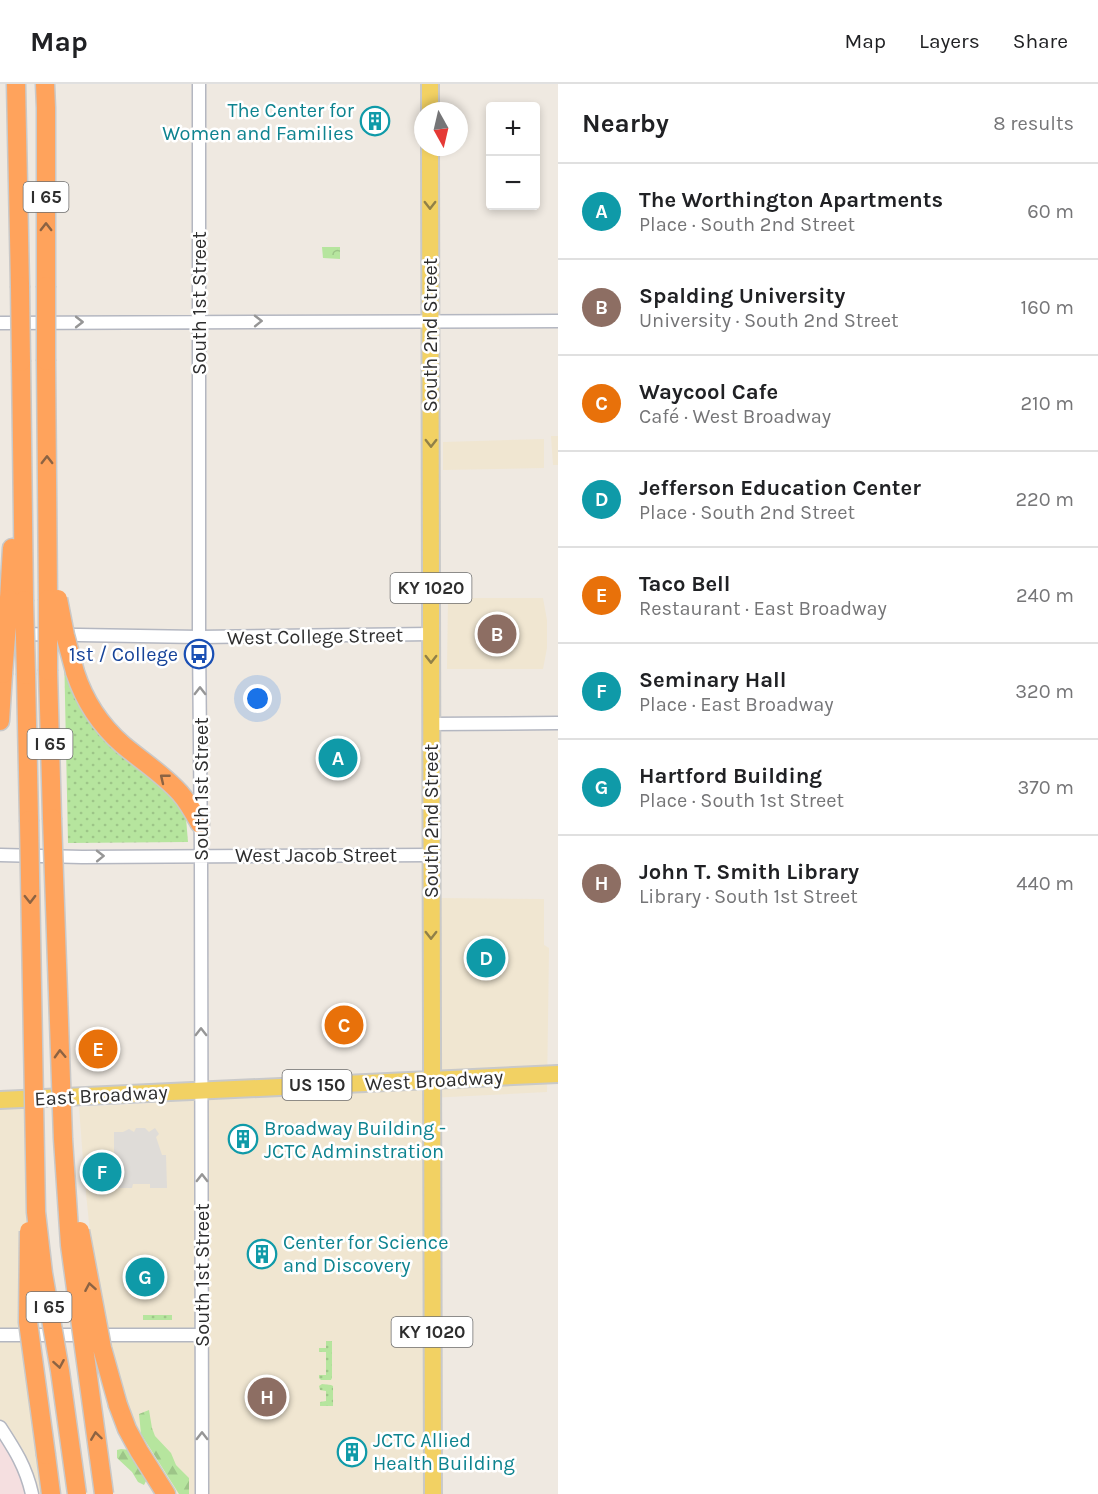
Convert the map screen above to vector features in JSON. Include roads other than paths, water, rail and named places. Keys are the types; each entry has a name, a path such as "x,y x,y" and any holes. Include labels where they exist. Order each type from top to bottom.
{"highway":[{"name":"I 65","path":"16,84 22,430 16,599 26,675 36,1212 40,1253 60,1371 77,1494"},
{"name":"I 65","path":"45,84 47,519 53,599 48,671 63,1139 70,1245 104,1494"},
{"path":"0,721 3,674 16,599"},
{"path":"53,599 80,687 95,715 122,744 171,783 187,802 200,824"},
{"path":"35,1118 28,1241 28,1322 51,1494"},
{"path":"63,1139 100,1338 118,1405 139,1451 166,1494"}],"main road":[{"path":"430,84 430,102"},
{"name":"South 2nd Street","path":"430,156 433,1494"},
{"name":"West Broadway","path":"201,1090 558,1074"},
{"name":"East Broadway","path":"0,1100 201,1090"}],"street":[{"name":"South 1st Street","path":"199,84 202,1494"},
{"path":"0,323 558,321"},
{"name":"West College Street","path":"0,634 199,637 431,634"},
{"path":"431,724 558,723"},
{"name":"West Jacob Street","path":"0,855 431,855"},
{"path":"0,1335 202,1335"},
{"path":"0,1427 26,1470 32,1494"}],"place":[{"name":"The Center for Women and Families","path":"375,121"},
{"name":"Spalding University","path":"497,634"},
{"name":"1st / College","path":"199,654"},
{"name":"The Worthington Apartments","path":"338,758"},
{"name":"Jefferson Education Center","path":"486,958"},
{"name":"Waycool Cafe","path":"344,1025"},
{"name":"Taco Bell","path":"98,1049"},
{"name":"Broadway Building - JCTC Adminstration","path":"243,1139"},
{"name":"Seminary Hall","path":"102,1172"},
{"name":"Center for Science and Discovery","path":"262,1254"},
{"name":"Hartford Building","path":"145,1277"},
{"name":"John T. Smith Library","path":"267,1397"},
{"name":"JCTC Allied Health Building","path":"352,1452"}]}
